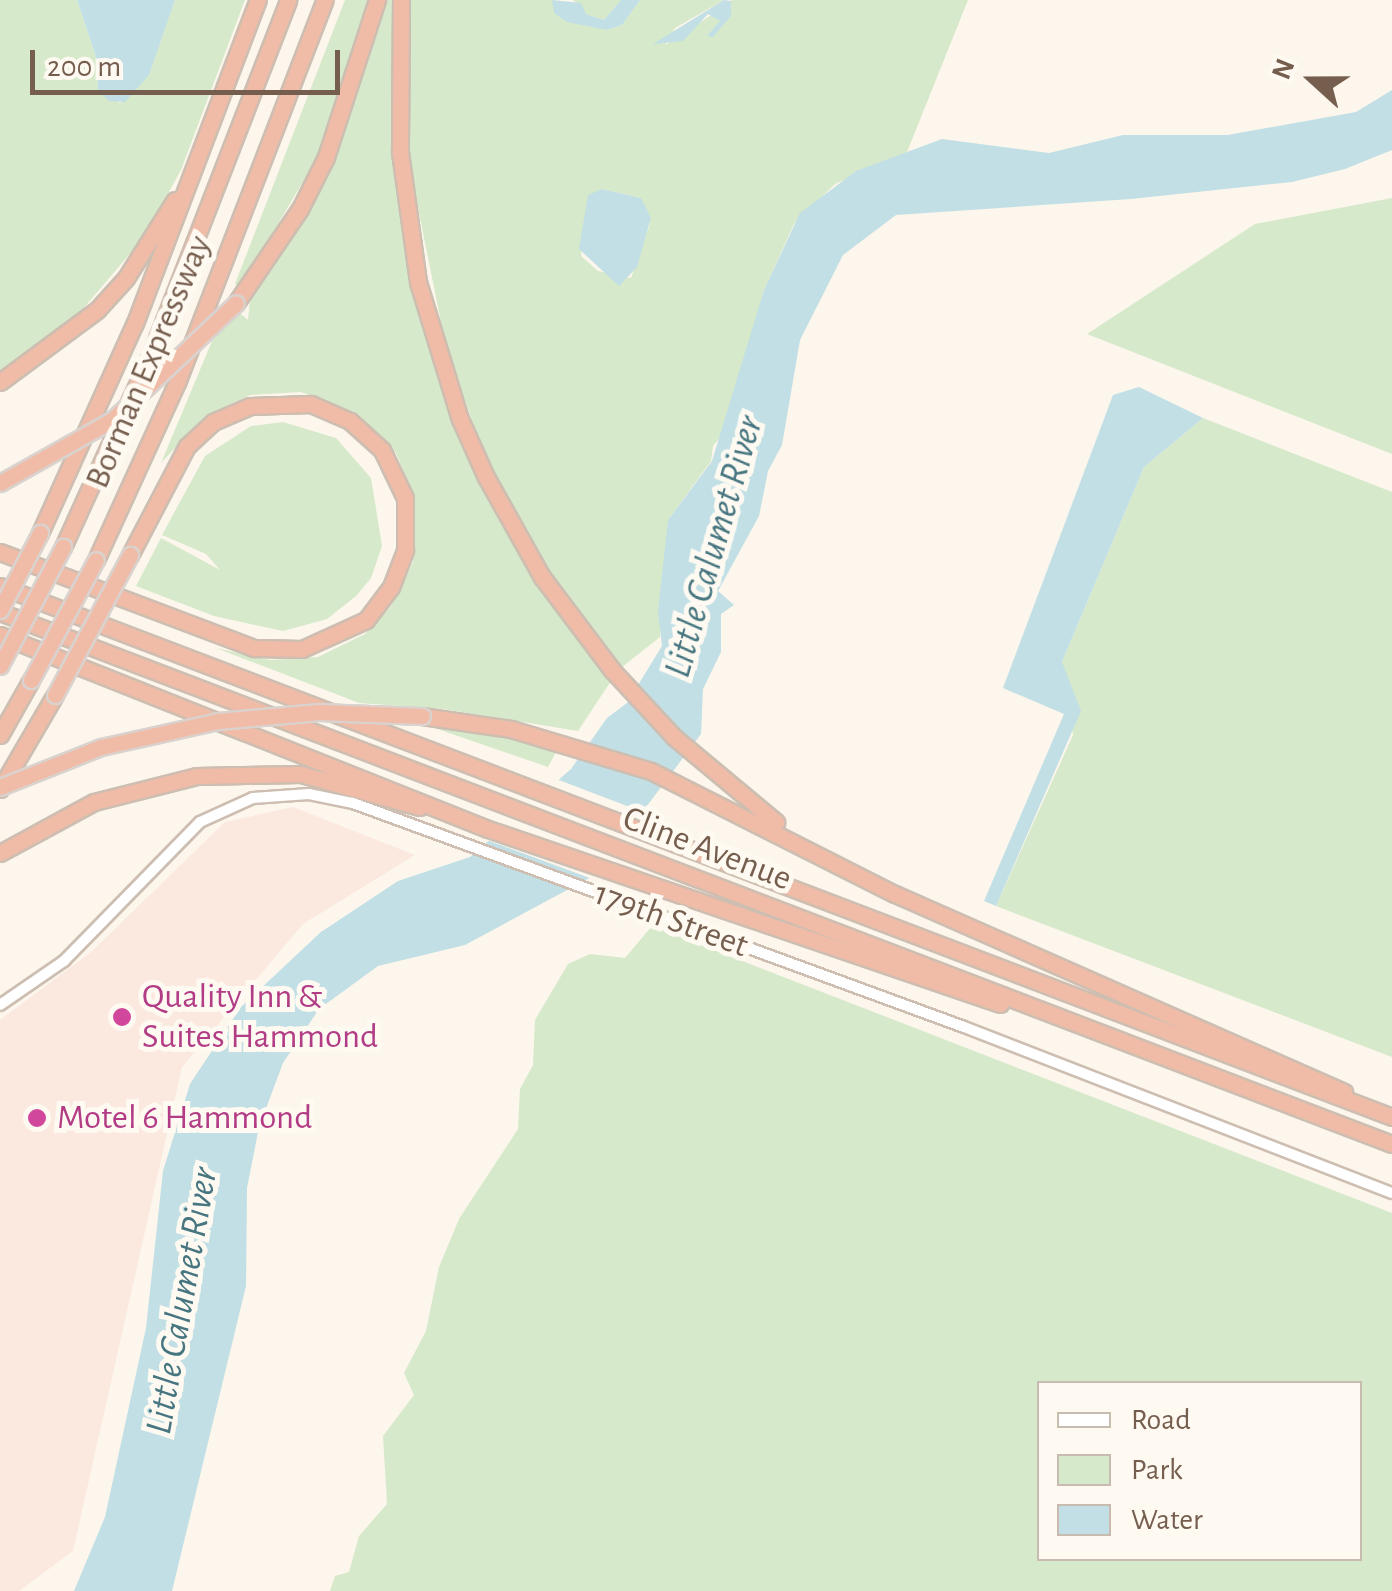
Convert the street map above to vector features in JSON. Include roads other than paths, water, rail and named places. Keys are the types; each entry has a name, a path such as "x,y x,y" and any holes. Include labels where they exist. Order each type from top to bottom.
{"highway":[{"path":"0,611 97,416 258,0"},
{"name":"Borman Expressway","path":"0,666 63,547 151,354 288,0"},
{"name":"Borman Expressway","path":"0,734 96,560 178,380 325,0"},
{"path":"0,483 112,420 236,304 300,209 326,157 376,0"},
{"path":"402,0 400,152 418,282 460,419 513,529 612,670 711,771 818,855"},
{"path":"0,382 62,341 126,278 170,210 209,128"},
{"path":"0,552 238,642 302,649 346,634 380,603 404,550 404,498 382,450 350,421 311,404 250,406 214,422 187,446 130,555 55,695 0,788"},
{"name":"Cline Avenue","path":"0,586 1392,1117"},
{"name":"Cline Avenue","path":"0,611 1392,1144"},
{"path":"0,636 604,872 941,986 1090,1029"},
{"path":"0,788 101,747 218,721 319,712 422,716 553,739 697,791 818,855 1319,1076 1373,1110"},
{"path":"0,853 41,826 141,786 249,771 316,778 450,814"}],"street":[{"name":"179th Street","path":"0,1005 64,961 183,835 234,804 272,795 330,797 1392,1193"}],"water":[{"path":"77,0 175,0 149,75 125,102 109,101 98,90 96,57"},
{"path":"552,0 581,3 586,14 604,20 621,0 640,0 622,25 607,30 567,22 554,13"},
{"path":"724,0 731,1 731,16 713,37 707,36 720,21 708,14 683,41 653,44"},
{"name":"Little Calumet River","path":"1392,90 1392,150 1345,169 1292,182 1131,199 896,215 843,255 800,340 782,445 768,471 759,516 718,591 734,605 721,614 721,652 703,689 701,734 595,875 465,945 378,966 319,1009 283,1063 259,1127 247,1188 246,1286 172,1591 74,1591 105,1517 146,1328 163,1171 190,1084 241,1007 321,932 398,881 470,857 571,769 607,718 627,703 662,646 658,612 668,520 712,461 764,290 800,213 856,171 942,139 1049,153 1123,135 1228,135 1356,112"},
{"path":"602,189 641,198 651,218 637,267 619,286 579,249 588,195"},
{"path":"1139,387 1203,418 1144,467 1062,662 1081,711 996,906 984,901 1064,714 1003,688 1113,395"}],"place":[{"name":"Quality Inn & Suites Hammond","path":"122,1017"},
{"name":"Motel 6 Hammond","path":"37,1118"}]}
